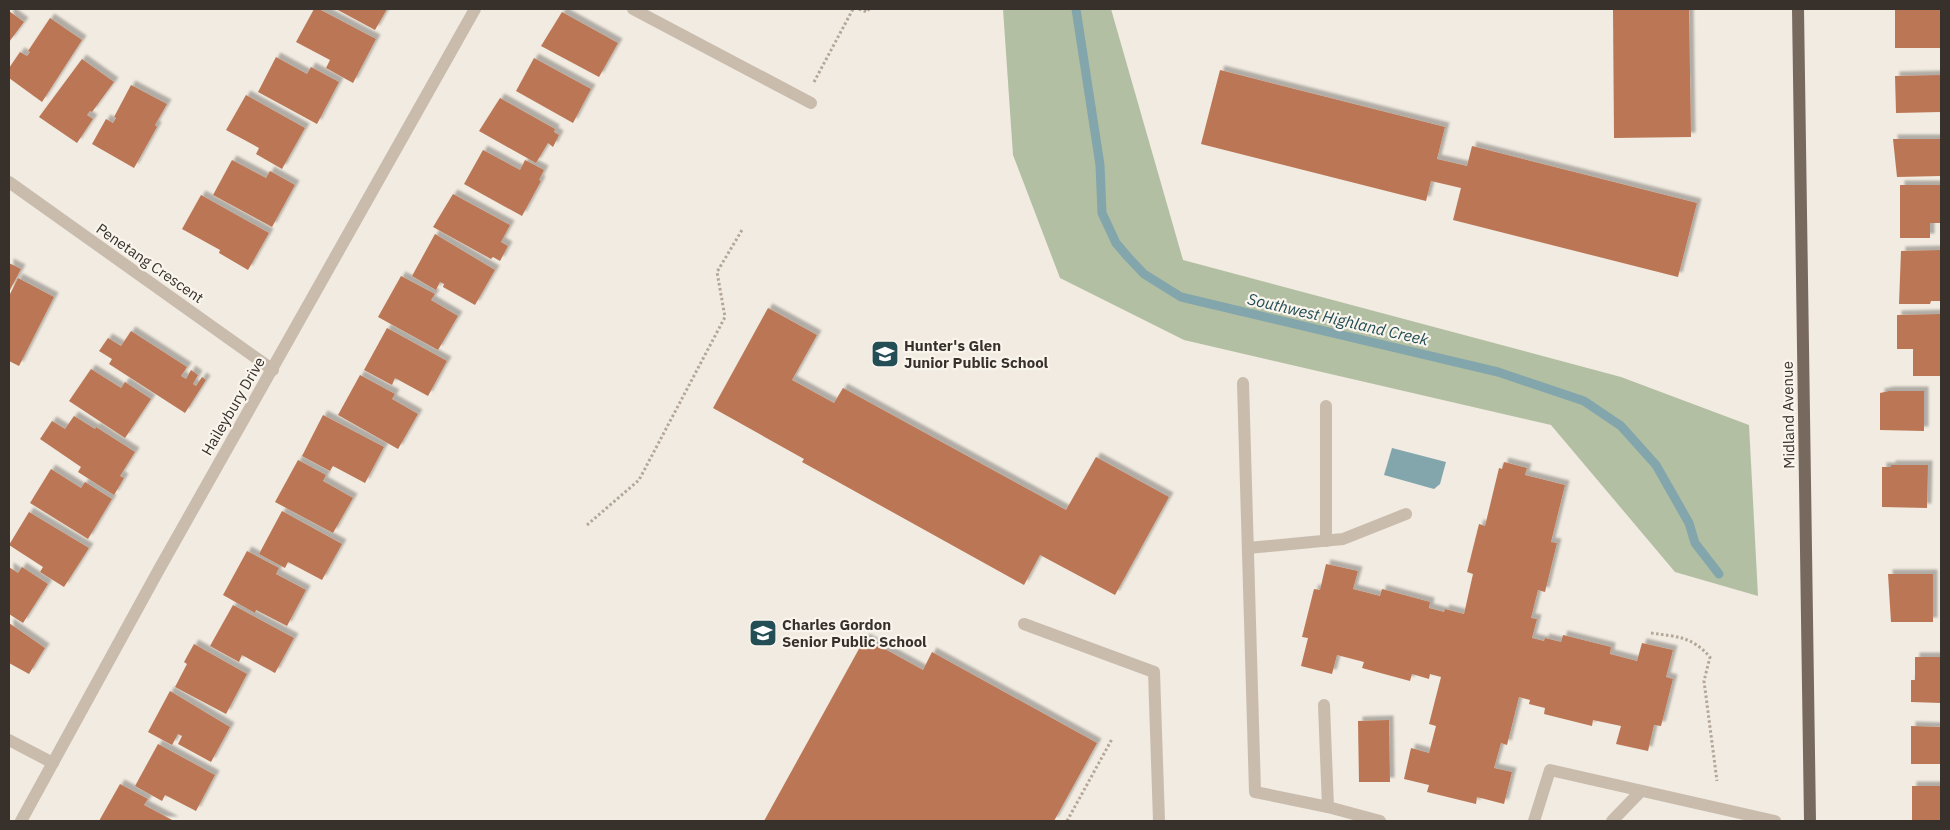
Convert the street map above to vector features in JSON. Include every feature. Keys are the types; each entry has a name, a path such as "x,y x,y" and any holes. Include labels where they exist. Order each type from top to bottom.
{"main road":[{"name":"Midland Avenue","path":"1798,9 1810,821"}],"street":[{"name":"Haileybury Drive","path":"21,821 157,574 475,9"},
{"path":"633,9 811,103"},
{"name":"Penetang Crescent","path":"9,182 273,370"},
{"path":"1243,383 1255,792 1328,807 1380,821"},
{"path":"1326,406 1326,541"},
{"path":"1248,548 1343,539 1406,514"},
{"path":"1024,624 1154,672 1159,821"},
{"path":"1324,706 1328,807"},
{"path":"9,740 53,763"},
{"path":"1534,821 1550,770 1775,821"},
{"path":"1612,821 1641,791"}],"path":[{"path":"791,92 813,83 853,9"},
{"path":"860,9 867,12 869,9"},
{"path":"587,525 638,480 725,317 716,272 742,230"},
{"path":"1651,633 1684,639 1698,644 1710,657 1704,681 1717,781"},
{"path":"1067,821 1112,739"}],"green space":[{"path":"1003,9 1111,9 1183,260 1621,377 1749,425 1758,596 1675,572 1551,425 1184,340 1060,278 1013,155"}],"water":[{"path":"1392,448 1446,462 1440,484 1434,489 1384,475"}],"building":[{"path":"314,9 319,9 376,39 353,83 326,68 330,60 296,42"},
{"path":"336,9 387,9 375,30"},
{"path":"1613,9 1689,9 1691,137 1614,138"},
{"path":"1895,10 1941,10 1941,48 1895,48"},
{"path":"9,11 24,22 9,42"},
{"path":"562,12 618,43 599,77 541,46"},
{"path":"50,18 82,40 42,102 9,78 9,68 20,52 27,56 30,52 28,51"},
{"path":"276,57 307,74 311,67 339,82 317,124 258,92"},
{"path":"534,58 591,89 573,123 516,91"},
{"path":"82,59 114,82 92,112 90,111 87,115 93,119 77,143 39,117"},
{"path":"1220,70 1445,127 1437,159 1467,166 1472,146 1697,203 1678,277 1453,220 1461,188 1431,181 1426,201 1201,144"},
{"path":"1941,75 1941,112 1896,113 1895,76"},
{"path":"131,85 167,104 155,125 157,127 134,168 92,144 106,119 113,123 116,118 114,117"},
{"path":"246,95 305,128 282,169 256,154 259,148 226,130"},
{"path":"500,98 555,129 554,132 559,135 553,147 548,143 536,163 479,131"},
{"path":"1893,139 1941,139 1941,176 1897,177"},
{"path":"483,150 520,170 525,160 544,170 539,180 541,181 522,216 464,184"},
{"path":"232,160 266,178 270,171 295,185 272,227 213,195"},
{"path":"1900,185 1941,185 1941,223 1930,223 1930,238 1900,238"},
{"path":"453,194 510,225 501,242 508,246 500,261 493,257 491,259 433,227"},
{"path":"201,195 269,233 248,270 219,253 220,250 182,229"},
{"path":"435,234 495,270 475,305 443,287 444,284 440,282 436,290 412,276"},
{"path":"1941,250 1941,301 1931,301 1930,304 1899,304 1901,251"},
{"path":"9,263 21,269 9,292"},
{"path":"401,276 435,294 431,300 458,316 438,350 378,317"},
{"path":"18,278 54,297 19,366 9,361 9,296"},
{"path":"768,308 817,335 792,380 834,403 843,388 1066,510 1096,457 1169,497 1115,595 1040,555 1024,585 802,462 804,459 713,408"},
{"path":"1941,314 1941,376 1913,376 1913,349 1897,349 1897,315"},
{"path":"387,328 447,361 428,396 395,378 392,385 364,370"},
{"path":"131,331 187,367 181,376 186,379 191,370 198,375 193,384 196,386 202,377 206,380 185,413 109,364 112,359 99,351 108,338 121,346"},
{"path":"91,369 121,388 125,382 151,399 125,438 69,401"},
{"path":"360,375 395,394 392,399 418,414 398,449 338,415"},
{"path":"1889,391 1924,391 1924,431 1880,430 1880,393"},
{"path":"323,415 384,447 365,483 333,466 330,471 302,456"},
{"path":"74,416 95,429 96,427 135,452 120,476 124,478 114,495 78,472 81,467 40,439 52,421 65,429"},
{"path":"298,460 326,475 323,481 353,498 333,533 275,502"},
{"path":"1504,462 1527,468 1525,475 1565,485 1551,542 1557,543 1545,592 1538,590 1531,618 1537,619 1532,638 1544,641 1545,638 1561,642 1563,635 1611,647 1610,654 1637,661 1642,643 1673,650 1666,677 1673,679 1661,726 1654,725 1648,751 1616,744 1621,726 1593,720 1592,726 1544,714 1545,708 1529,704 1530,700 1519,697 1507,745 1501,743 1494,768 1512,772 1504,804 1477,797 1476,804 1427,792 1429,785 1404,779 1411,748 1429,753 1436,726 1429,724 1441,677 1430,674 1429,679 1412,674 1410,681 1362,668 1364,662 1337,655 1332,674 1301,666 1308,638 1302,637 1314,589 1320,590 1326,564 1358,571 1353,589 1380,596 1382,589 1430,602 1429,608 1444,612 1445,609 1464,614 1473,574 1467,572 1479,524 1485,526 1499,468 1502,469"},
{"path":"1891,465 1928,465 1927,508 1882,507 1882,467 1891,467"},
{"path":"51,469 81,488 85,482 112,499 88,539 30,503"},
{"path":"282,511 342,544 322,580 288,562 285,568 259,554"},
{"path":"29,512 89,548 64,587 40,572 43,567 9,545"},
{"path":"247,551 279,568 276,574 306,590 287,626 256,610 255,613 223,595"},
{"path":"9,567 18,573 22,567 48,584 23,623 9,614"},
{"path":"1888,574 1933,574 1933,622 1891,622"},
{"path":"233,605 294,638 275,673 242,655 239,662 210,646"},
{"path":"9,623 45,648 29,674 9,663"},
{"path":"865,638 923,670 932,652 1097,743 1054,821 764,821"},
{"path":"194,644 247,674 226,714 175,687 187,664 184,662"},
{"path":"1915,657 1941,657 1941,703 1911,702 1911,680 1915,680"},
{"path":"170,691 230,727 211,762 178,744 182,736 178,734 172,745 148,732"},
{"path":"1389,720 1390,782 1359,782 1358,721"},
{"path":"1911,726 1941,727 1941,764 1911,764"},
{"path":"158,744 215,775 196,811 165,795 162,801 135,786"},
{"path":"120,784 148,799 144,805 174,821 99,821"},
{"path":"1912,786 1941,786 1941,821 1912,821"}],"waterway":[{"name":"Southwest Highland Creek","path":"1076,9 1100,165 1102,213 1116,243 1144,274 1181,297 1498,372 1584,401 1621,426 1656,465 1689,523 1695,543 1719,574"}],"place":[{"name":"Hunter's Glen Junior Public School","path":"885,354"},
{"name":"Charles Gordon Senior Public School","path":"763,633"}]}
